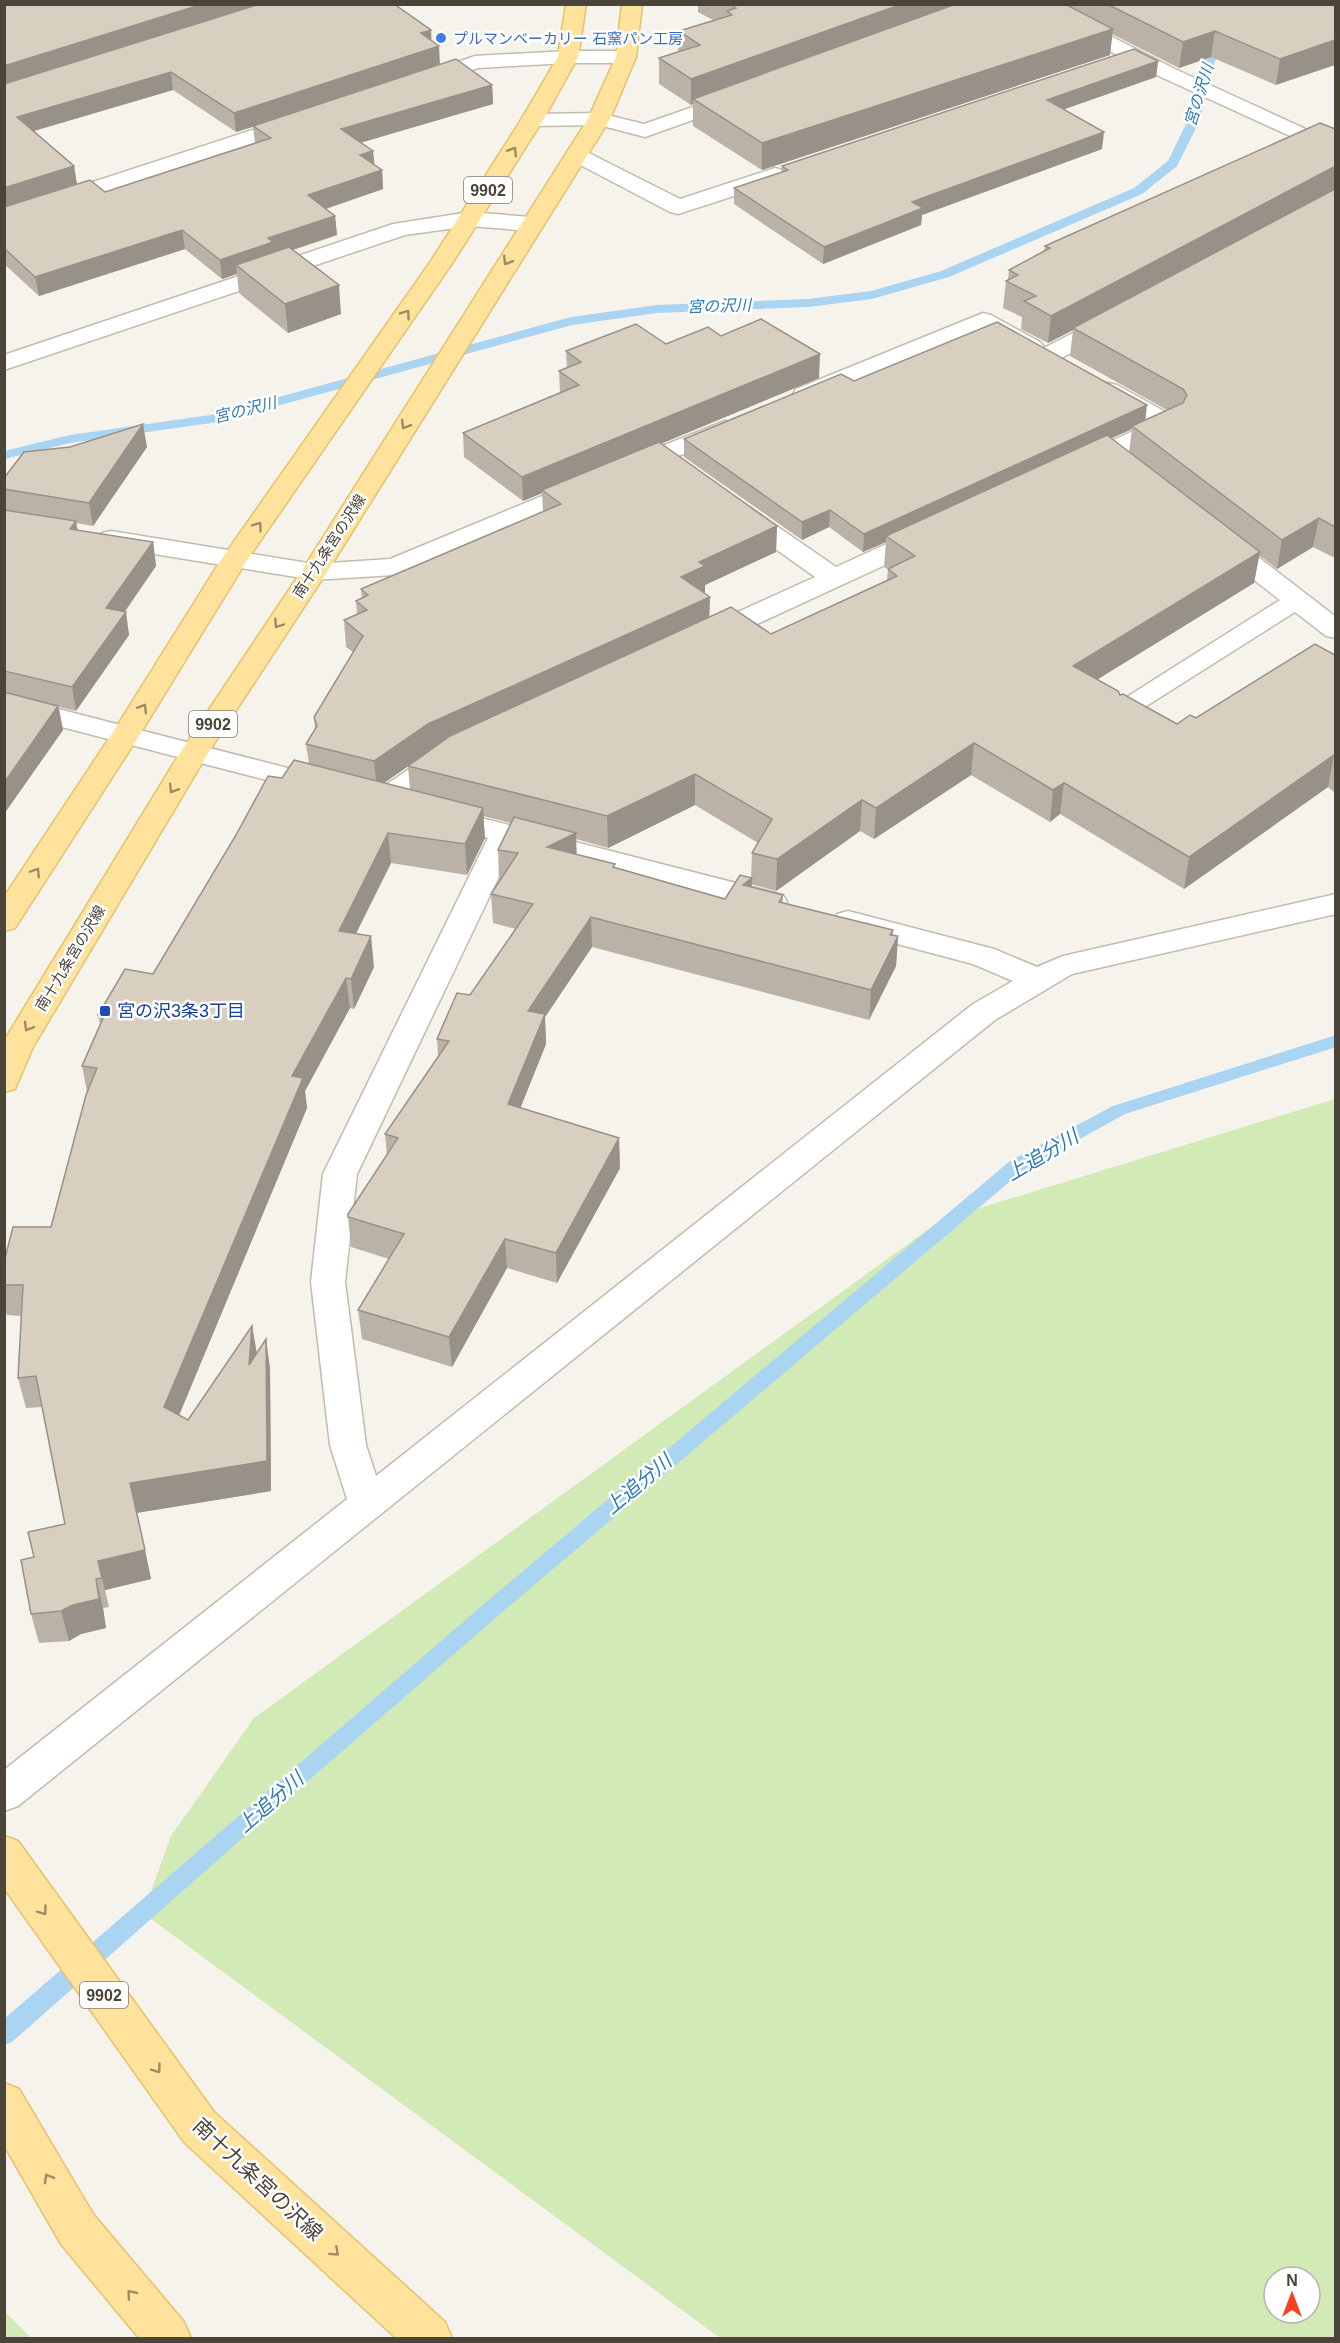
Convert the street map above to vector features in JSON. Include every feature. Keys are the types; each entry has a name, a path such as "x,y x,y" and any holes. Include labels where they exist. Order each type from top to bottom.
{"main road":[{"name":"9902","path":"4,921 126,734 234,560 470,219 532,120 568,57 576,4"},
{"name":"南十九条宮の沢線","path":"4,1081 17,1047 194,753 314,572 530,224 599,119 626,57 632,4"},
{"name":"南十九条宮の沢線","path":"7,1859 199,2127 429,2338"},
{"path":"4,2103 77,2229 168,2338"}],"street":[{"path":"1031,4 1168,73 1335,151"},
{"path":"1110,63 1133,56"},
{"path":"408,85 476,62 568,57 626,57"},
{"path":"532,120 599,119 645,131 756,91"},
{"path":"4,219 318,115"},
{"path":"577,154 678,207 792,169"},
{"path":"4,363 400,229 470,219 530,224"},
{"path":"1068,368 1130,312"},
{"path":"779,405 983,320 1169,424 1116,460 1065,472"},
{"path":"85,535 314,572 394,567 670,462 747,419"},
{"path":"718,496 834,578"},
{"path":"681,649 949,525"},
{"path":"1206,530 1335,630"},
{"path":"4,703 983,956 1038,980"},
{"path":"381,801 441,759 474,744"},
{"path":"367,1505 348,1444 328,1282 340,1174 505,833"},
{"path":"4,1794 984,1012 1063,966 1335,904"}],"lane":[{"path":"1120,712 1297,600"}],"green space":[{"path":"1335,1099 1335,2338 720,2338 143,1913 171,1836 254,1718 941,1220"},
{"path":"5,2312 31,2338 5,2338"}],"building":[{"path":"4,4 203,4 4,66"},
{"path":"260,4 394,4 431,30 421,33 439,46 234,113 171,72 17,117 74,166 4,188 4,84"},
{"path":"730,4 902,4 691,79 659,58 700,45 679,31 732,15 727,11 736,8"},
{"path":"956,4 1065,4 1113,29 762,143 693,99"},
{"path":"1107,4 1335,4 1335,40 1280,59 1215,31 1183,42"},
{"path":"1134,49 1158,61 1047,100 1104,132 912,202 923,208 824,247 734,188 788,170 782,166"},
{"path":"456,59 492,85 341,129 373,151 360,155 382,170 308,195 335,216 268,238 273,242 220,260 182,230 35,277 4,248 4,207 90,180 105,192 271,138 253,126"},
{"path":"1320,123 1335,129 1335,167 1051,316 1024,301 1036,296 1006,281 1018,275 1009,270 1050,248 1045,246"},
{"path":"1335,189 1335,527 1319,518 1282,540 1132,426 1183,403 1187,395 1183,389 1073,328"},
{"path":"289,247 339,285 285,304 236,265"},
{"path":"761,319 820,354 522,477 463,433 579,385 559,371 581,362 566,351 636,324 666,344 708,327 721,336"},
{"path":"997,322 1147,405 864,534 830,510 802,522 684,439 841,374 854,381"},
{"path":"143,424 89,503 4,489 4,478 24,452 70,447"},
{"path":"1107,435 1260,552 1073,666 1118,691 1120,695 1123,694 1177,724 1190,715 1196,718 1315,644 1335,655 1335,756 1189,857 1064,783 1053,790 974,743 876,808 862,800 777,859 752,853 772,819 695,774 607,816 408,766 450,736 731,607 771,634 897,576 888,569 915,556 886,536"},
{"path":"659,442 777,526 699,562 705,566 681,577 710,597 428,724 374,761 306,744 317,726 314,717 363,636 344,620 367,610 356,601 368,595 361,589 561,504 542,490"},
{"path":"4,510 76,521 70,529 153,542 106,608 126,612 72,687 4,671"},
{"path":"4,692 58,706 4,783"},
{"path":"294,760 483,808 465,844 388,833 339,931 371,936 351,979 346,978 292,1076 303,1078 164,1407 188,1420 252,1326 249,1365 266,1339 267,1461 130,1483 145,1550 98,1561 102,1578 96,1579 99,1599 73,1605 61,1611 31,1614 21,1560 34,1557 28,1532 65,1524 36,1376 18,1378 23,1285 4,1285 4,1262 13,1227 51,1227 86,1095 97,1068 82,1066 104,1016 98,1015 125,969 153,974 236,835 268,776 282,778"},
{"path":"514,817 576,833 547,847 615,864 613,867 725,899 740,875 752,878 743,885 783,895 779,902 893,930 890,935 898,936 871,990 591,917 528,1011 545,1014 508,1104 619,1138 556,1253 505,1239 449,1337 358,1310 404,1234 348,1217 348,1214 398,1138 385,1134 449,1041 437,1039 457,993 470,995 533,904 491,894 518,853 498,850"}],"waterway":[{"name":"宮の沢川","path":"4,455 70,439 218,418 571,321 657,309 808,303 872,295 945,274 1138,191 1173,163 1194,120 1210,58 1233,47"},
{"name":"上追分川","path":"4,2034 125,1926 492,1609 1016,1166 1119,1110 1336,1041"}],"place":[{"name":"プルマンベーカリー 石窯パン工房","path":"441,38"},
{"name":"宮の沢3条3丁目","path":"105,1011"}]}
